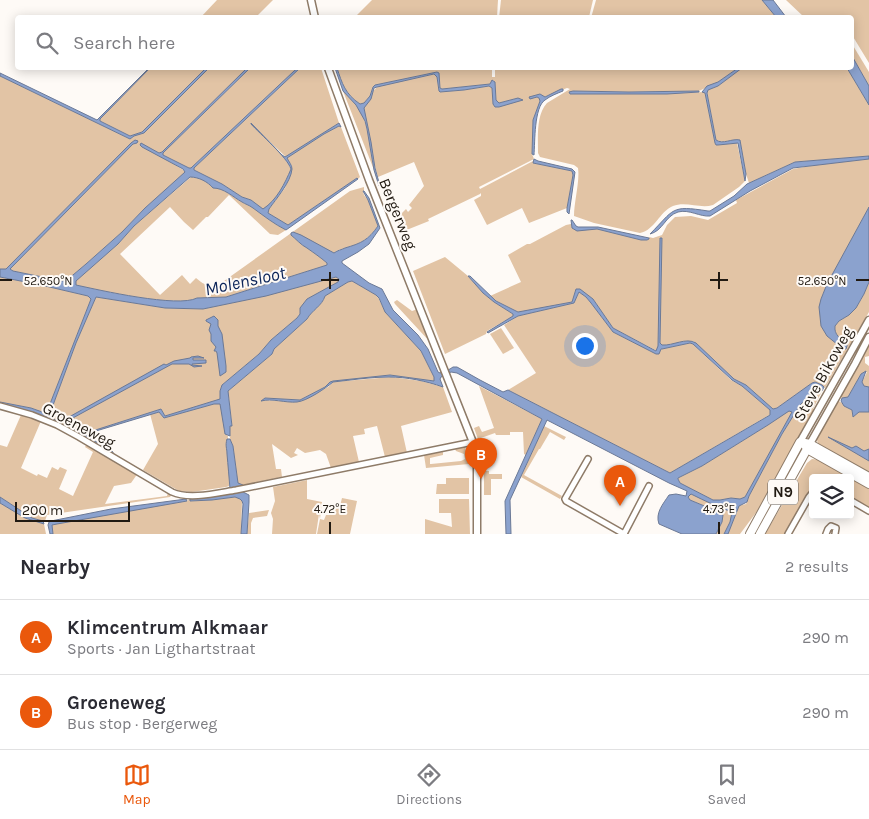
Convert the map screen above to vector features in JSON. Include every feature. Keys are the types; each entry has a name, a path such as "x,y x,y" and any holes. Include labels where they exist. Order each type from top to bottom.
{"highway":[{"path":"800,442 869,484"},
{"name":"N9","path":"750,534 800,442"},
{"path":"808,447 869,477"},
{"name":"N9","path":"760,534 808,447"}],"main road":[{"path":"311,0 314,15"},
{"name":"Bergerweg","path":"329,70 369,180 445,373 468,443 477,462 478,534"},
{"name":"Steve Bikoweg","path":"800,442 869,320"},
{"name":"Steve Bikoweg","path":"808,447 869,337"}],"street":[{"name":"Groeneweg","path":"0,406 32,415 57,425 178,495 188,496 238,490 468,443"},
{"path":"588,458 566,501 624,534 649,486"},
{"path":"788,534 809,497"},
{"path":"854,502 869,511"},
{"path":"826,534 829,528 833,526 836,528 835,534"}],"shaded area":[{"path":"217,0 273,0 258,15 203,15"},
{"path":"372,0 498,0 497,15 357,15"},
{"path":"501,0 593,0 589,15 499,15"},
{"path":"596,0 762,0 774,15 592,15"},
{"path":"786,0 869,0 869,63 854,38 854,15 802,15"},
{"path":"854,47 869,72 869,86 854,60"},
{"path":"148,70 204,70 142,132 130,136 99,119"},
{"path":"207,70 246,70 162,152 159,153 148,147 186,172 67,280 62,281 10,269 133,144 137,143 135,140 6,269 0,269 0,76 130,139 144,133"},
{"path":"248,70 296,70 191,168 163,155"},
{"path":"298,70 322,70 339,123 286,157 251,124 279,152 291,169 280,191 263,210 251,200 242,197 222,184 194,170"},
{"path":"338,70 492,70 492,77 495,77 495,70 735,70 718,82 699,91 573,91 570,94 704,92 715,143 716,145 737,143 745,181 713,205 683,204 673,206 664,212 650,228 640,233 594,223 574,216 578,168 574,165 540,157 538,153 538,126 543,108 547,103 570,89 567,88 544,97 540,94 530,98 537,97 540,101 533,120 532,154 534,159 479,187 480,189 533,161 533,163 572,171 573,175 567,208 529,223 522,208 487,225 474,200 481,196 481,193 428,219 429,221 399,233 398,217 406,209 408,212 412,208 409,205 424,186 414,162 378,177 364,111 369,97 364,103 360,104 351,96","holes":["437,72 440,88 442,89 490,84 493,80 495,82 496,100 499,103 518,98 495,107 493,104 492,88 489,86 440,92 435,74 379,86 370,95 373,87"]},
{"path":"739,70 848,70 869,105 869,156 795,162 749,183 740,140 722,142 716,140 707,92"},
{"path":"343,91 357,106 364,119 374,170"},
{"path":"339,126 360,177 288,225 268,213 285,188 292,166 286,158"},
{"path":"869,159 869,207 823,294 821,299 821,326 847,344 837,334 835,326 856,307 869,282 869,312 825,388 822,385 812,383 777,408 773,409 770,407 746,385 734,379 693,341 666,345 660,343 661,238 657,351 613,328 593,299 576,289 572,302 521,312 496,301 490,296 521,282 508,255 566,225 571,224 572,228 597,229 647,240 649,237 653,238 662,235 667,225 675,217 691,216 708,220 737,203 736,200 793,169 833,162"},
{"path":"191,177 206,182 213,188 221,189 286,230 278,235 270,234 229,195 193,230 170,207 120,254 160,295 182,275 190,284 196,278 206,285 217,286 350,191 364,187 364,195 368,200 378,226 364,240 334,253 291,235 327,263 327,265 226,297 197,298 187,301 156,300 76,285 75,281 118,244 134,226"},
{"path":"445,257 468,276 483,293 513,314 513,316 487,331 486,334 445,354 413,271"},
{"path":"0,277 88,296 91,299 45,413 31,408 0,402"},
{"path":"336,277 339,279 339,282 307,299 297,318 271,340 259,354 222,385 220,391 221,399 165,416 161,409 83,434 49,416 76,343 96,297 165,308 203,309"},
{"path":"352,281 376,295 385,312 421,351 434,377 434,381 390,375 333,381 300,400 265,398 264,400 298,402 328,387 333,382 391,377 421,381 443,387 452,412 401,426 407,453 385,457 377,426 364,429 365,434 353,436 359,462 331,468 326,454 320,450 305,453 297,448 294,453 298,455 291,458 272,444 276,469 281,469 282,477 243,485 238,484 233,446 230,439 230,426 232,425 228,391 272,354 274,349 322,303 325,296"},
{"path":"579,292 586,297 613,332 656,354 662,349 693,344 731,380 742,386 770,410 771,414 670,473 508,390 536,373 504,325 518,316 574,303"},
{"path":"397,300 412,311 418,309 431,343 395,304 394,302"},
{"path":"501,328 514,348 503,354 490,334"},
{"path":"869,345 869,356 865,357 865,363 869,366 869,387 864,387 862,382 867,372 861,374 848,398 842,398 839,396"},
{"path":"479,386 542,419 526,455 524,454 523,432 510,432 510,435 496,435 495,433 478,439 474,428 479,426 482,432 494,428"},
{"path":"822,391 813,409 816,410 767,498 740,534 716,534 722,522 722,513 690,500 688,497 691,494 725,509 746,504 782,434 800,405 816,392"},
{"path":"837,400 852,410 853,417 859,412 869,412 869,472 818,444 817,436"},
{"path":"214,404 221,404 225,434 228,436 229,486 192,492 179,491 143,470 158,444 150,414 159,412 164,418"},
{"path":"789,410 793,412 745,497 740,499 713,500 680,483 678,478 702,466"},
{"path":"21,415 41,421 21,468 37,476 38,474 47,478 52,467 58,470 60,467 67,470 59,489 73,496 93,452 85,447 87,444 138,473 131,483 114,486 105,504 167,496 168,492 172,494 170,497 47,515 45,521 32,518 0,497 0,445 7,447"},
{"path":"544,426 566,437 564,440 550,432 524,475 562,496 560,499 521,477"},
{"path":"465,447 469,464 426,468 424,455 443,452 443,455 430,458 430,464 461,461 465,459 464,454 455,449"},
{"path":"812,459 821,460 847,474 809,474 809,493 785,534 765,534 807,463"},
{"path":"484,471 489,471 489,474 502,474 502,479 491,479 491,495 484,495"},
{"path":"446,478 469,478 469,494 436,494 437,484 446,484"},
{"path":"854,478 869,486 869,510 854,501"},
{"path":"307,480 307,499 322,502 316,534 272,534 273,519 271,513 275,501 273,487"},
{"path":"235,497 242,501 241,534 52,534 50,522 190,499 190,501"},
{"path":"342,498 357,501 350,534 317,534 320,519 324,520 326,515 330,515 332,506 340,506"},
{"path":"439,499 469,499 470,534 425,534 425,519 452,527 451,513 439,513"},
{"path":"0,503 25,518 44,524 46,534 0,534"},
{"path":"269,510 267,516 253,518 251,534 247,534 249,513"}],"water":[{"path":"762,0 773,0 784,15 774,15"},
{"path":"854,60 869,86 869,105 848,70 854,70"},
{"path":"148,70 100,119 100,121 130,136 142,132 204,70 207,70 144,133 130,139 0,76 0,73 97,120"},
{"path":"245,70 248,70 163,153 163,155 191,168 294,71 298,70 194,170 222,184 242,197 251,200 263,209 276,196 291,169 279,152 251,123 285,157 339,123 341,127 339,126 324,134 287,158 292,168 291,174 268,213 288,225 358,179 286,230 225,191 213,188 200,179 190,177 134,226 118,244 76,281 76,285 156,300 187,301 197,298 226,297 327,265 291,233 301,235 334,253 364,240 378,226 364,191 369,198 380,228 369,244 342,261 342,263 369,283 382,289 393,310 418,335 428,349 438,372 457,367 503,392 508,390 670,473 770,415 770,410 732,380 693,344 661,349 659,354 656,354 613,332 586,297 579,292 574,303 518,316 488,333 513,316 513,314 483,293 468,276 496,301 518,312 572,302 576,289 580,289 593,299 613,328 656,351 658,346 660,238 662,238 660,343 662,345 684,341 696,343 734,379 746,385 773,409 812,383 815,382 824,387 822,391 816,392 800,405 782,434 747,502 739,506 728,534 724,534 730,522 732,512 691,494 688,497 690,500 723,515 716,534 682,534 659,524 659,512 669,495 686,496 687,491 547,420 510,500 511,534 506,534 505,501 542,419 457,373 451,372 441,377 443,387 423,381 396,377 375,378 333,382 311,397 297,402 261,401 265,398 300,400 333,381 390,375 434,381 434,377 421,351 385,312 379,298 352,281 325,296 322,303 274,349 272,354 228,391 232,426 230,426 230,436 225,434 220,404 164,418 159,412 86,434 113,452 113,454 72,431 73,429 83,434 161,409 165,416 220,399 222,385 259,354 271,340 297,318 300,314 300,308 307,299 338,282 339,279 336,277 266,296 203,309 165,308 96,297 76,343 49,416 62,424 35,413 0,403 31,408 45,413 91,299 88,296 0,277 0,269 6,269 131,143 135,140 138,141 10,269 62,281 67,280 122,232 145,208 185,172 183,169 140,145 141,143 159,153","holes":["789,411 792,412 745,497 740,499 713,500 680,483 678,478 702,466"]},
{"path":"336,70 338,70 347,92 360,104 364,103 370,96 375,85 437,72 439,73 440,88 442,89 490,84 492,80 495,82 496,100 499,103 518,98 523,100 495,107 493,104 492,88 489,86 440,92 437,77 434,74 374,88 371,99 364,108 379,186 374,170 365,121 356,105 343,91"},
{"path":"735,70 739,70 718,86 708,90 707,93 716,140 722,142 740,140 746,174 745,181 738,143 716,145 715,143 705,93 702,92 707,86 718,82"},
{"path":"561,89 563,91 541,104 537,117 534,155 532,154 533,120 540,101 537,97 530,99 529,97 540,94 545,97"},
{"path":"569,92 699,92 667,94 570,94"},
{"path":"869,156 869,159 793,168 750,191 710,216 678,212 670,217 658,230 650,234 674,211 686,209 710,211 734,196 747,184 795,162"},
{"path":"534,159 572,169 575,172 569,214 567,208 573,175 572,171 533,163"},
{"path":"869,207 869,282 856,308 835,326 837,334 847,344 846,349 843,349 827,336 821,326 819,307 827,284"},
{"path":"571,220 578,227 598,227 649,239 641,240 597,229 577,231 572,228"},
{"path":"214,316 218,320 218,326 222,334 226,366 226,372 220,376 217,353 214,351 216,347 211,341 209,330 211,324 206,321"},
{"path":"198,356 204,358 193,358 193,360 206,360 206,363 192,365 202,366 194,367 189,364 172,364 71,419 69,426 67,425 69,417 164,364"},
{"path":"866,371 862,382 864,386 869,387 869,412 859,412 853,417 852,410 844,406 841,401 842,398 848,397 861,374"},
{"path":"828,437 852,448 856,446 864,451 869,449 869,461"},
{"path":"227,439 230,439 233,446 238,483 243,485 241,491 249,495 247,534 241,534 243,504 240,499 235,497 190,501 190,499 237,493 237,491 230,489"},
{"path":"0,497 32,518 43,521 44,524 25,518 0,503"},
{"path":"186,499 187,501 52,525 53,534 50,534 48,525 51,521 111,509"}],"place":[{"name":"Groeneweg","path":"481,479"},
{"name":"Klimcentrum Alkmaar","path":"620,506"}],"water label":[{"name":"Molensloot","path":"245,281"}]}
